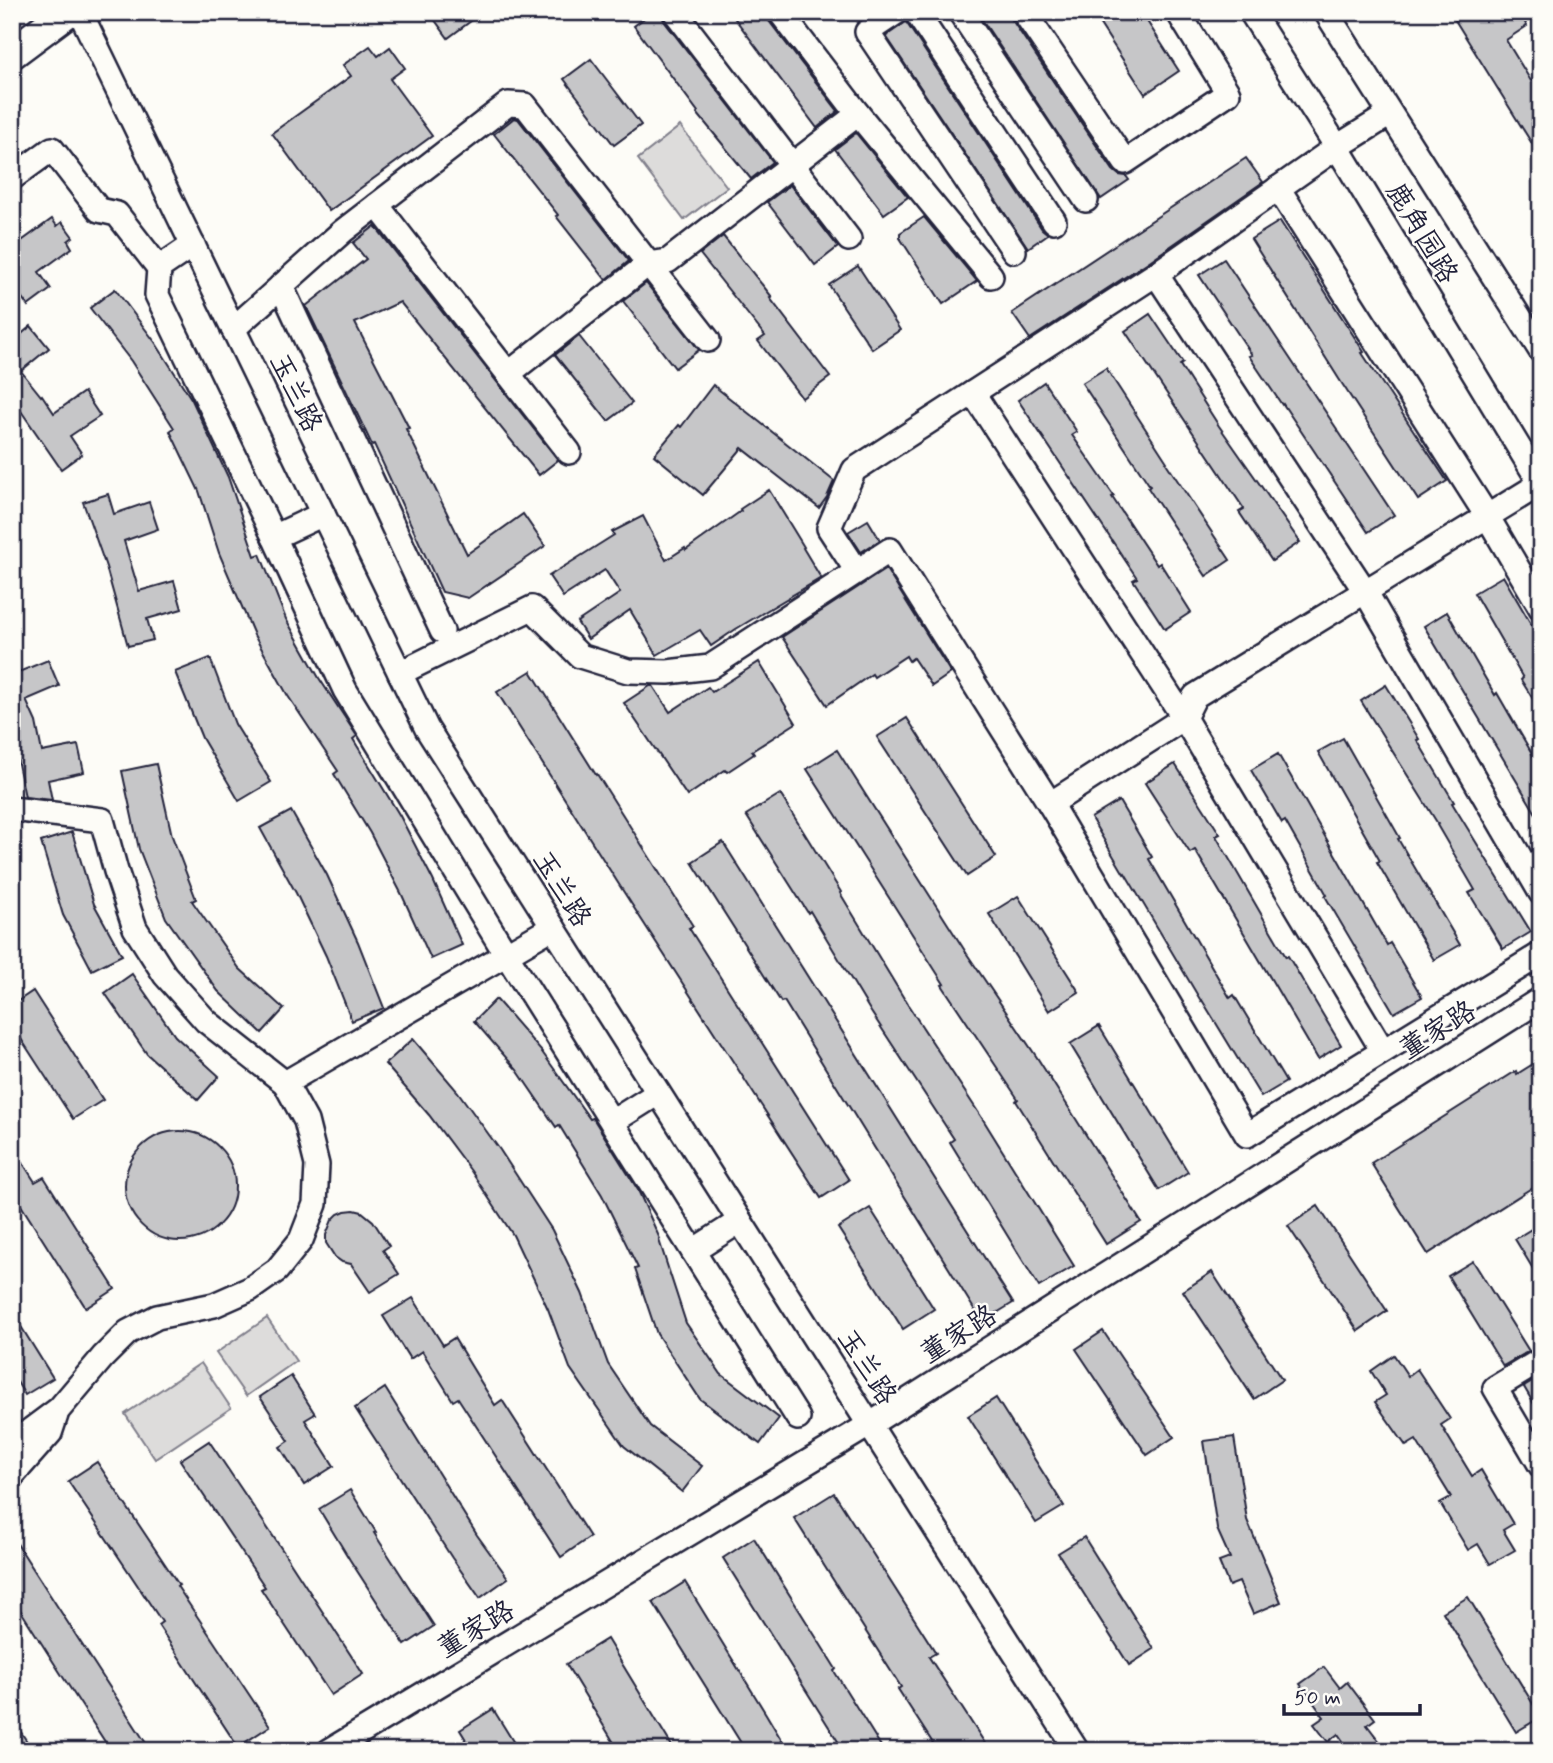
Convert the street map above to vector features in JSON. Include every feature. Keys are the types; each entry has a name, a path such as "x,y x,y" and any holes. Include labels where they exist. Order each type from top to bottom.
{"main road":[{"path":"12,53 67,12"}],"street":[{"name":"玉兰路","path":"80,12 426,729 1077,1751"},
{"path":"675,12 849,239"},
{"path":"780,12 858,114 991,276"},
{"path":"897,12 867,32 1014,251"},
{"path":"916,12 1054,221"},
{"path":"960,12 1086,200"},
{"path":"1024,12 1125,162 1228,93 1178,12"},
{"name":"鹿角园路","path":"1251,12 1337,147 1541,484"},
{"name":"鹿角园路","path":"1326,12 1541,351"},
{"path":"233,329 343,231 508,104 525,105 708,340"},
{"path":"508,374 648,264 668,261 858,114"},
{"path":"857,572 829,528 854,470 1156,274 1337,147 1390,114"},
{"path":"12,178 52,149 99,210 117,214 159,268 157,295 345,690 506,954 798,1418"},
{"path":"1278,188 1487,516 1541,608"},
{"path":"377,205 569,452"},
{"path":"159,268 193,245"},
{"path":"1156,274 1365,590 1541,893"},
{"path":"281,286 442,631"},
{"path":"973,393 1184,718 1383,1051"},
{"path":"1050,804 1184,718 1195,696 1541,484"},
{"path":"274,537 323,514"},
{"path":"400,673 531,608 580,656 628,671 668,672 710,667 890,550 1050,804 1247,1135 1541,954"},
{"path":"12,809 102,821 135,928 164,975 206,1021 285,1083 306,1121 317,1164 315,1204 301,1240 277,1270 250,1289 214,1305 157,1317 128,1332 59,1409 12,1444"},
{"path":"285,1083 553,927"},
{"name":"董家路","path":"329,1751 869,1424 1541,999"},
{"path":"612,1122 658,1093"},
{"path":"693,1251 740,1221"},
{"path":"1541,1360 1495,1388 1541,1466"},
{"path":"12,1476 50,1433 59,1409"}],"shaded area":[{"path":"680,126 727,187 684,220 638,159"},
{"path":"267,1318 296,1361 246,1396 216,1353"},
{"path":"201,1363 231,1408 155,1459 125,1414"}],"building":[{"path":"429,12 483,12 448,38"},
{"path":"652,12 661,12 664,21 773,162 751,179 697,113 634,26"},
{"path":"730,12 766,12 769,21 838,111 817,128"},
{"path":"977,12 1010,12 1012,20 1113,170 1129,180 1101,199"},
{"path":"1092,12 1141,12 1179,71 1145,94"},
{"path":"1450,12 1519,12 1527,26 1506,40 1531,81 1541,75 1541,158"},
{"path":"906,22 1042,229 1048,234 1028,248 886,36"},
{"path":"370,46 378,56 390,47 405,68 390,79 432,136 329,211 272,133 351,76 343,65"},
{"path":"591,59 641,125 614,145 564,79"},
{"path":"514,118 518,119 629,261 606,280 494,134"},
{"path":"856,133 908,197 884,214 835,149"},
{"path":"1246,158 1263,182 1030,339 1012,313"},
{"path":"790,185 838,247 815,265 767,202"},
{"path":"924,217 977,281 943,304 900,238 900,233"},
{"path":"52,219 57,226 62,222 73,237 68,241 72,248 39,272 51,289 28,306 12,284 12,248"},
{"path":"1280,221 1364,352 1362,353 1447,481 1418,500 1251,239"},
{"path":"375,226 558,460 539,475 400,302 355,323 409,428 406,429 467,554 523,514 545,546 468,598 442,592 374,444 372,445 306,306 366,259 353,243"},
{"path":"723,236 772,297 770,298 830,377 802,398 758,341 765,336 700,254"},
{"path":"1224,259 1394,515 1368,532 1249,356 1252,355 1199,275"},
{"path":"858,266 900,330 872,349 829,285"},
{"path":"646,283 699,350 675,368 623,301"},
{"path":"115,289 155,342 192,400 228,477 255,556 260,554 286,619 319,678 357,736 353,739 400,816 462,945 431,959 370,833 334,774 338,771 288,696 254,635 219,553 199,491 170,431 174,428 131,361 90,308"},
{"path":"1150,314 1183,363 1180,365 1219,426 1300,542 1272,561 1239,512 1244,509 1125,331"},
{"path":"31,326 49,348 21,371 54,413 84,392 100,416 70,436 82,454 61,469 12,398 12,342"},
{"path":"579,336 632,403 608,421 555,355"},
{"path":"1106,368 1230,560 1206,576 1082,383"},
{"path":"1044,382 1077,432 1072,435 1191,612 1165,629 1133,580 1137,578 1018,400"},
{"path":"713,385 834,481 819,508 742,448 703,495 654,455 679,425 681,427"},
{"path":"769,490 821,578 711,646 700,630 657,655 630,610 588,639 577,622 620,593 605,570 563,597 549,576 614,535 612,532 643,516 666,560 685,548 686,550"},
{"path":"108,494 114,514 149,502 158,529 124,541 139,591 174,581 182,609 147,619 153,640 128,646 106,567 83,502"},
{"path":"868,520 880,540 861,552 848,532"},
{"path":"886,569 951,673 932,686 913,658 909,661 906,656 874,677 872,674 827,705 782,637"},
{"path":"1503,576 1541,641 1541,712 1474,593"},
{"path":"1447,612 1541,769 1541,822 1424,626"},
{"path":"210,658 235,724 271,782 239,801 202,738 175,672"},
{"path":"48,660 59,686 26,700 36,722 42,752 78,745 84,772 48,780 52,800 25,797 12,735 12,669 14,674"},
{"path":"759,662 796,723 752,751 754,754 687,796 624,703 653,686 670,712 708,687 712,692"},
{"path":"531,671 693,926 689,928 849,1180 821,1198 497,692"},
{"path":"1386,685 1419,739 1417,740 1454,802 1452,803 1531,932 1503,949 1469,893 1475,890 1438,824 1361,701"},
{"path":"907,718 996,857 967,876 877,737"},
{"path":"1343,738 1460,945 1434,960 1318,752"},
{"path":"837,750 1141,1222 1106,1244 1016,1101 1018,1099 942,985 944,984 807,769"},
{"path":"1278,754 1387,945 1390,943 1422,997 1394,1013 1325,896 1327,895 1285,821 1282,823 1251,770"},
{"path":"156,764 172,836 196,899 192,901 239,968 284,1009 262,1033 218,991 166,918 139,849 122,771"},
{"path":"1175,764 1220,834 1216,836 1341,1045 1318,1059 1195,850 1190,853 1145,783"},
{"path":"780,794 908,1005 1074,1266 1039,1287 950,1142 954,1139 746,815"},
{"path":"1119,801 1152,857 1149,859 1230,998 1234,995 1286,1082 1261,1097 1091,818"},
{"path":"291,811 327,875 358,942 384,1008 352,1021 326,956 296,893 260,828"},
{"path":"72,832 94,904 122,955 92,970 63,915 41,842"},
{"path":"723,842 1013,1303 982,1322 784,1001 781,1002 692,862"},
{"path":"1018,896 1079,992 1049,1011 989,914"},
{"path":"132,974 175,1036 219,1076 198,1100 147,1054 105,993"},
{"path":"33,991 103,1100 73,1119 12,1025 12,1005"},
{"path":"496,999 542,1052 590,1119 593,1118 638,1190 660,1239 686,1323 721,1374 779,1418 760,1444 700,1399 657,1334 635,1269 638,1268 602,1195 559,1125 556,1127 517,1070 474,1021"},
{"path":"1099,1026 1188,1172 1159,1190 1070,1044"},
{"path":"413,1039 458,1092 552,1230 582,1293 608,1364 650,1426 702,1466 682,1492 624,1446 570,1368 548,1309 513,1235 471,1171 429,1115 385,1064"},
{"path":"1541,1059 1541,1182 1428,1254 1371,1163 1516,1071 1517,1074"},
{"path":"180,1131 201,1135 219,1147 231,1165 235,1186 231,1207 219,1225 201,1237 180,1241 159,1237 141,1225 129,1207 125,1186 129,1165 141,1147 159,1135"},
{"path":"12,1146 35,1182 44,1177 115,1289 86,1308 12,1191"},
{"path":"1318,1206 1387,1311 1358,1331 1288,1226"},
{"path":"870,1208 934,1309 903,1329 838,1228"},
{"path":"354,1210 362,1212 373,1221 389,1246 383,1250 399,1274 370,1292 351,1264 335,1257 326,1243 332,1220 338,1214"},
{"path":"1541,1223 1541,1282 1515,1239"},
{"path":"1473,1261 1529,1351 1503,1366 1448,1276"},
{"path":"1212,1272 1282,1380 1254,1399 1183,1291"},
{"path":"413,1298 443,1345 454,1338 495,1405 502,1400 590,1537 561,1557 458,1398 453,1401 422,1351 410,1359 383,1316"},
{"path":"12,1312 53,1378 25,1395 12,1374"},
{"path":"1103,1331 1174,1437 1147,1455 1076,1349"},
{"path":"1394,1355 1408,1376 1417,1369 1450,1419 1441,1425 1472,1476 1481,1470 1513,1524 1503,1530 1515,1550 1490,1564 1478,1544 1468,1550 1440,1503 1451,1497 1416,1440 1406,1446 1375,1402 1386,1395 1371,1371"},
{"path":"291,1376 315,1414 305,1420 334,1466 304,1485 280,1447 289,1441 260,1397"},
{"path":"1541,1377 1541,1416 1524,1387"},
{"path":"385,1388 477,1535 508,1578 480,1598 355,1408"},
{"path":"996,1398 1064,1506 1036,1523 968,1416"},
{"path":"1234,1437 1247,1520 1281,1602 1253,1614 1239,1582 1229,1586 1219,1562 1230,1558 1217,1529 1204,1441"},
{"path":"209,1441 363,1674 331,1695 261,1589 265,1587 180,1460"},
{"path":"97,1462 270,1726 238,1747 158,1625 162,1622 68,1481"},
{"path":"350,1490 376,1532 374,1533 434,1626 405,1645 319,1509"},
{"path":"834,1493 936,1653 929,1657 990,1751 938,1751 898,1689 901,1687 794,1518"},
{"path":"12,1536 151,1751 111,1751 61,1674 12,1597"},
{"path":"1084,1537 1154,1649 1129,1665 1058,1553"},
{"path":"754,1538 884,1751 844,1751 723,1558"},
{"path":"685,1582 788,1751 746,1751 653,1602"},
{"path":"1468,1597 1541,1717 1516,1732 1443,1612"},
{"path":"607,1639 675,1751 619,1751 566,1664"},
{"path":"1324,1667 1340,1688 1347,1682 1375,1719 1367,1725 1387,1751 1350,1751 1338,1734 1328,1742 1314,1724 1324,1717 1300,1684"},
{"path":"493,1709 519,1751 473,1751 460,1730"},
{"path":"12,1718 33,1751 12,1751"}]}
